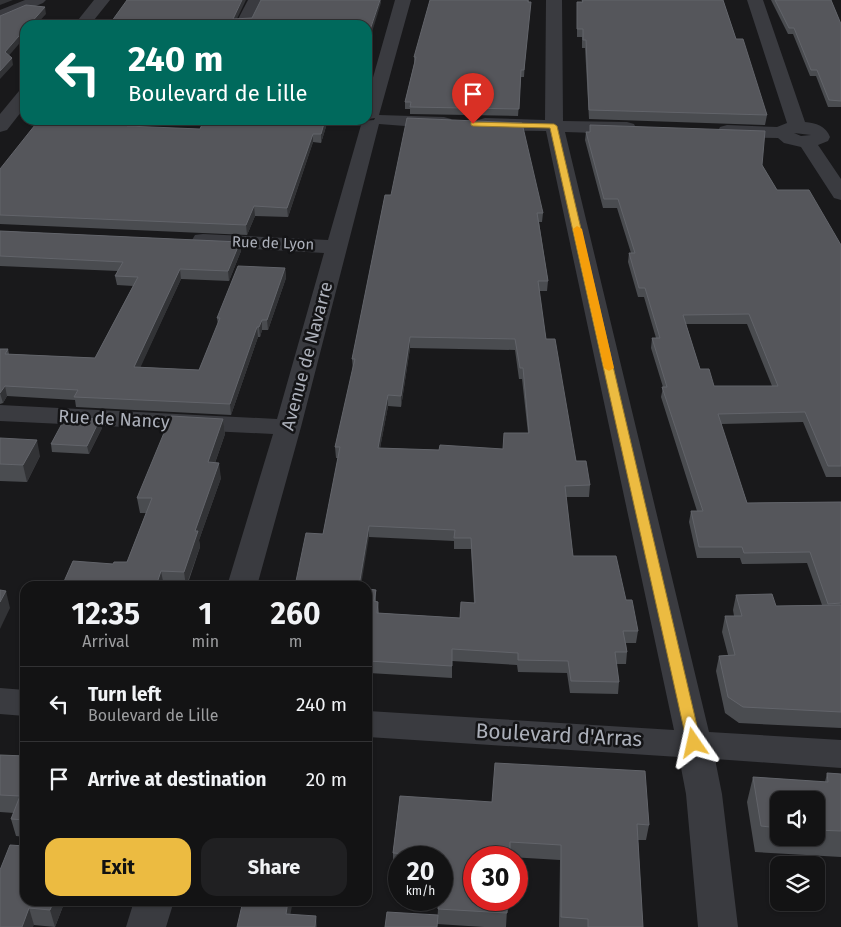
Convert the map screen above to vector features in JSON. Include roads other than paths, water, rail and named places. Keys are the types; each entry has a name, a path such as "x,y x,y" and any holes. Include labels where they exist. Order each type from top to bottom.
{"street":[{"path":"0,16 38,0"},
{"path":"86,20 102,0"},
{"path":"245,20 256,0"},
{"name":"Avenue de Navarre","path":"372,112 403,0"},
{"path":"554,0 554,126 694,743 704,794 718,927"},
{"path":"755,0 802,134 841,194"},
{"path":"0,126 20,105"},
{"path":"372,119 640,129"},
{"name":"Avenue de Navarre","path":"243,581 288,427 368,125"},
{"path":"710,131 841,135"},
{"name":"Rue de Lyon","path":"179,240 336,247"},
{"name":"Rue de Nancy","path":"0,413 288,427"},
{"path":"0,701 20,703"},
{"name":"Boulevard d'Arras","path":"372,724 694,743 841,754"},
{"path":"146,927 152,906"}]}
